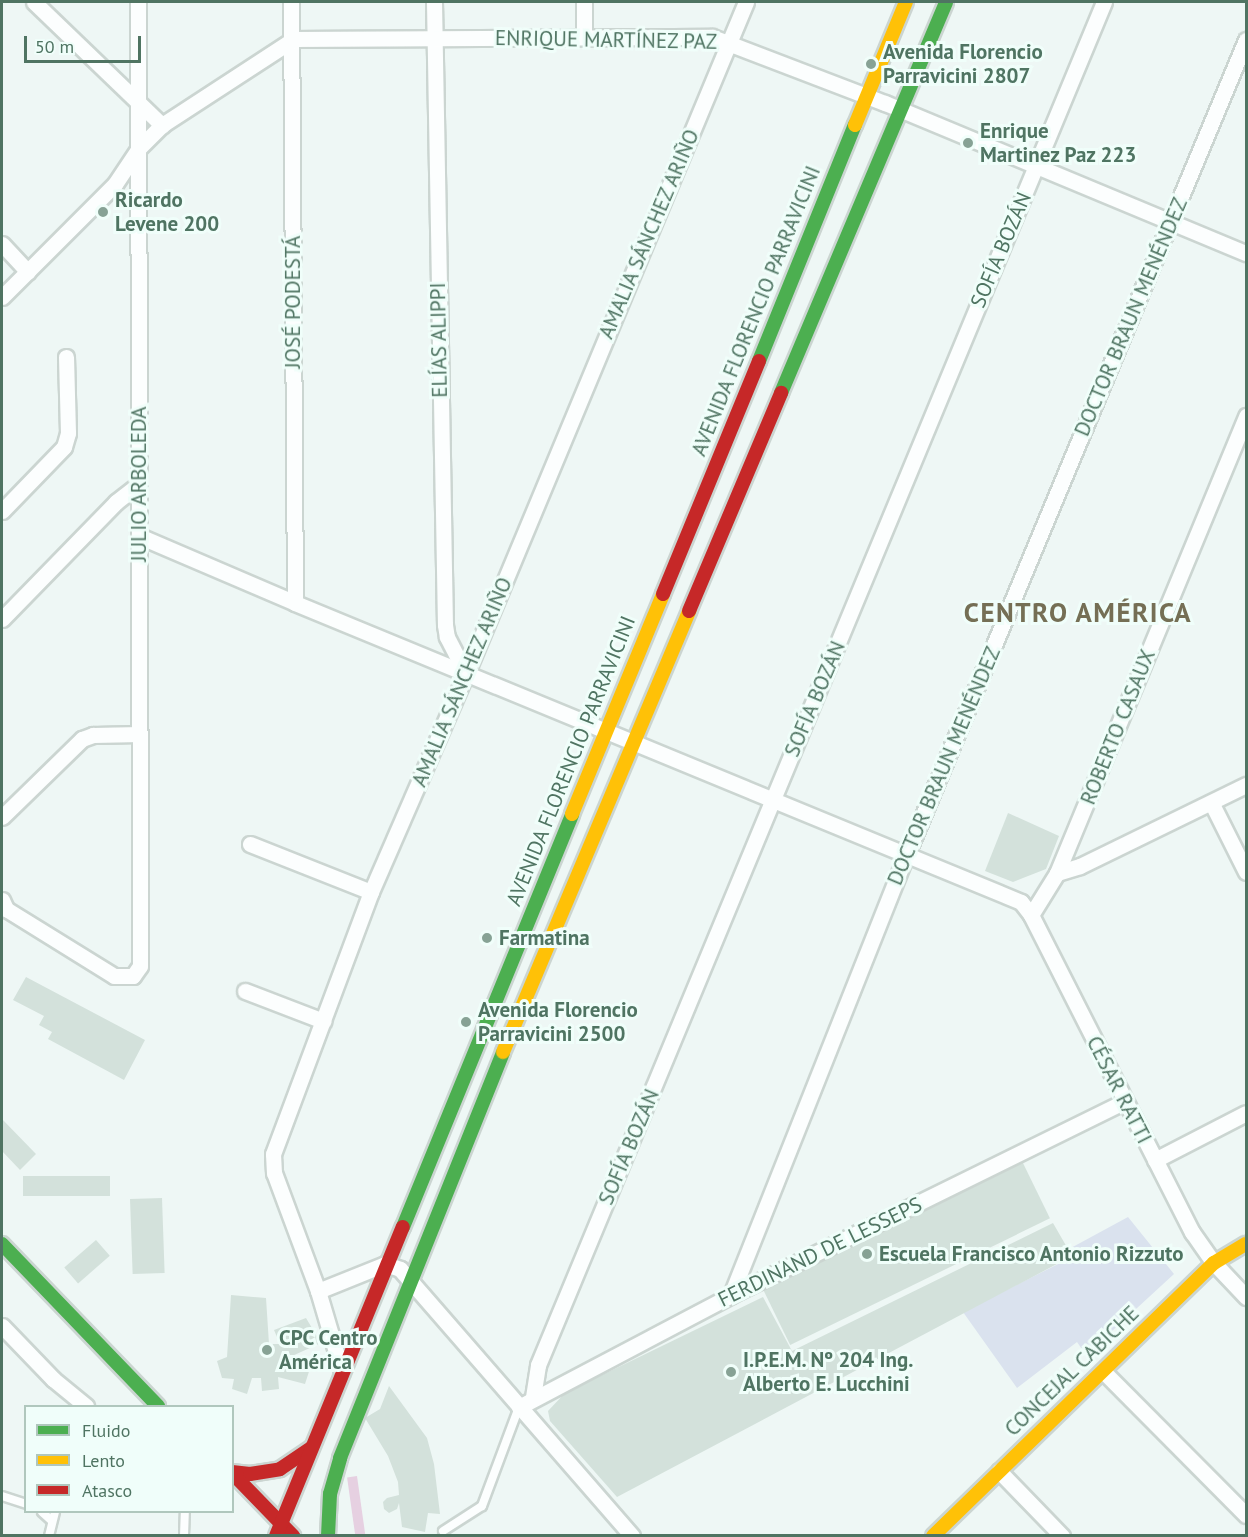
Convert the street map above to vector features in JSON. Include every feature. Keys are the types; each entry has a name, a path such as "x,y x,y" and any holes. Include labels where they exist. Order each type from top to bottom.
{"main road":[{"name":"AVENIDA FLORENCIO PARRAVICINI","path":"277,1531 906,2"},
{"path":"328,1536 328,1512 334,1475 559,916 634,744 750,462 946,2"},
{"path":"2,1244 148,1403"},
{"name":"CONCEJAL CABICHE","path":"933,1536 1214,1263 1246,1244"},
{"path":"234,1473 250,1474 280,1469 294,1462 312,1447"},
{"path":"234,1476 277,1531"},
{"path":"234,1494 277,1531 293,1536"}],"street":[{"path":"34,2 138,105 162,125"},
{"name":"JULIO ARBOLEDA","path":"3,908 114,976 133,976 140,966 138,2"},
{"name":"JOSÉ PODESTÁ","path":"291,2 295,603"},
{"name":"ELÍAS ALIPPI","path":"434,2 445,625 447,637 466,674"},
{"path":"584,2 584,37"},
{"name":"SOFÍA BOZÁN","path":"533,1397 538,1365 1104,2"},
{"name":"AMALIA SÁNCHEZ ARIÑO","path":"342,1372 318,1291 272,1165 273,1154 371,892 466,674 729,42 740,5"},
{"name":"ENRIQUE MARTÍNEZ PAZ","path":"291,40 712,37 867,96 1246,254"},
{"path":"2,297 115,184 139,148 162,125 291,40"},
{"name":"DOCTOR BRAUN MENÉNDEZ","path":"731,1295 906,856 1246,40"},
{"path":"2,244 28,272"},
{"path":"2,511 64,447 68,433 66,357"},
{"name":"ROBERTO CASAUX","path":"1031,915 1057,873 1246,416"},
{"path":"2,620 116,502 139,484"},
{"path":"139,536 466,674 607,730 634,744 906,856 1013,897 1027,907 1031,915"},
{"path":"2,817 82,739 93,735 140,734"},
{"path":"1057,873 1080,866 1212,804 1246,785"},
{"path":"1212,804 1246,872"},
{"path":"250,844 371,892"},
{"name":"CÉSAR RATTI","path":"1031,915 1192,1233 1214,1263 1246,1297"},
{"path":"245,991 323,1021"},
{"name":"FERDINAND DE LESSEPS","path":"519,1407 533,1397 731,1295 1124,1102"},
{"path":"1155,1160 1246,1113"},
{"path":"318,1291 385,1264 400,1269 632,1536"},
{"path":"2,1326 53,1379 84,1405"},
{"path":"1102,1371 1246,1515"},
{"path":"999,1471 1062,1536"}],"lane":[{"path":"443,1531 482,1506 519,1407"},
{"path":"2,1496 24,1503"},
{"path":"43,1513 51,1520"},
{"path":"49,1536 54,1513"},
{"path":"184,1536 185,1513"}],"shaded area":[{"path":"1128,1217 1174,1274 1086,1355 1077,1342 1017,1388 963,1312 1072,1257 1069,1249"},
{"path":"357,1476 365,1535 355,1536 347,1477"}],"building":[{"path":"1008,813 1059,836 1046,869 1013,882 985,871"},
{"path":"26,977 145,1040 124,1080 48,1039 52,1032 39,1025 44,1016 13,1000"},
{"path":"2,1119 36,1154 20,1170 2,1151"},
{"path":"1021,1159 1050,1218 790,1345 761,1286"},
{"path":"23,1176 110,1176 110,1196 23,1196"},
{"path":"162,1198 165,1273 133,1274 130,1199"},
{"name":"I.P.E.M. Nº 204 Ing. Alberto E. Lucchini","path":"1053,1223 1072,1256 617,1497 550,1421 548,1411 565,1393 763,1297 792,1351"},
{"path":"96,1240 110,1256 78,1283 64,1268"},
{"name":"CPC Centro América","path":"231,1295 266,1298 269,1344 280,1344 274,1330 306,1318 321,1343 292,1356 313,1359 305,1384 278,1377 279,1389 262,1391 261,1378 252,1378 247,1394 232,1389 234,1379 222,1378 217,1361 227,1357"},
{"path":"389,1386 427,1438 434,1464 440,1514 428,1513 425,1532 402,1527 399,1503 397,1509 389,1513 384,1509 383,1502 387,1498 399,1495 398,1482 388,1456 365,1418 380,1409"}],"traffic: fast":[{"path":"781,393 946,2"},
{"path":"759,361 855,125"},
{"path":"403,1227 572,814"},
{"path":"328,1536 330,1494 340,1458 503,1052"},
{"path":"2,1244 157,1405"}],"traffic: slow":[{"path":"855,125 906,2"},
{"path":"572,814 663,594"},
{"path":"503,1052 689,611"},
{"path":"933,1536 1214,1263 1246,1244"}],"traffic: jam":[{"path":"663,594 759,361"},
{"path":"689,611 781,393"},
{"path":"276,1536 403,1227"},
{"path":"234,1472 250,1474 280,1469 311,1448"},
{"path":"234,1475 293,1536"}],"place":[{"name":"Avenida Florencio Parravicini 2807","path":"871,64"},
{"name":"Enrique Martinez Paz 223","path":"968,143"},
{"name":"Ricardo Levene 200","path":"103,212"},
{"name":"Farmatina","path":"487,938"},
{"name":"Avenida Florencio Parravicini 2500","path":"466,1022"},
{"name":"Escuela Francisco Antonio Rizzuto","path":"867,1254"},
{"name":"CPC Centro América","path":"267,1350"},
{"name":"I.P.E.M. Nº 204 Ing. Alberto E. Lucchini","path":"731,1372"}],"district":[{"name":"CENTRO AMÉRICA","path":"1078,613"}]}
